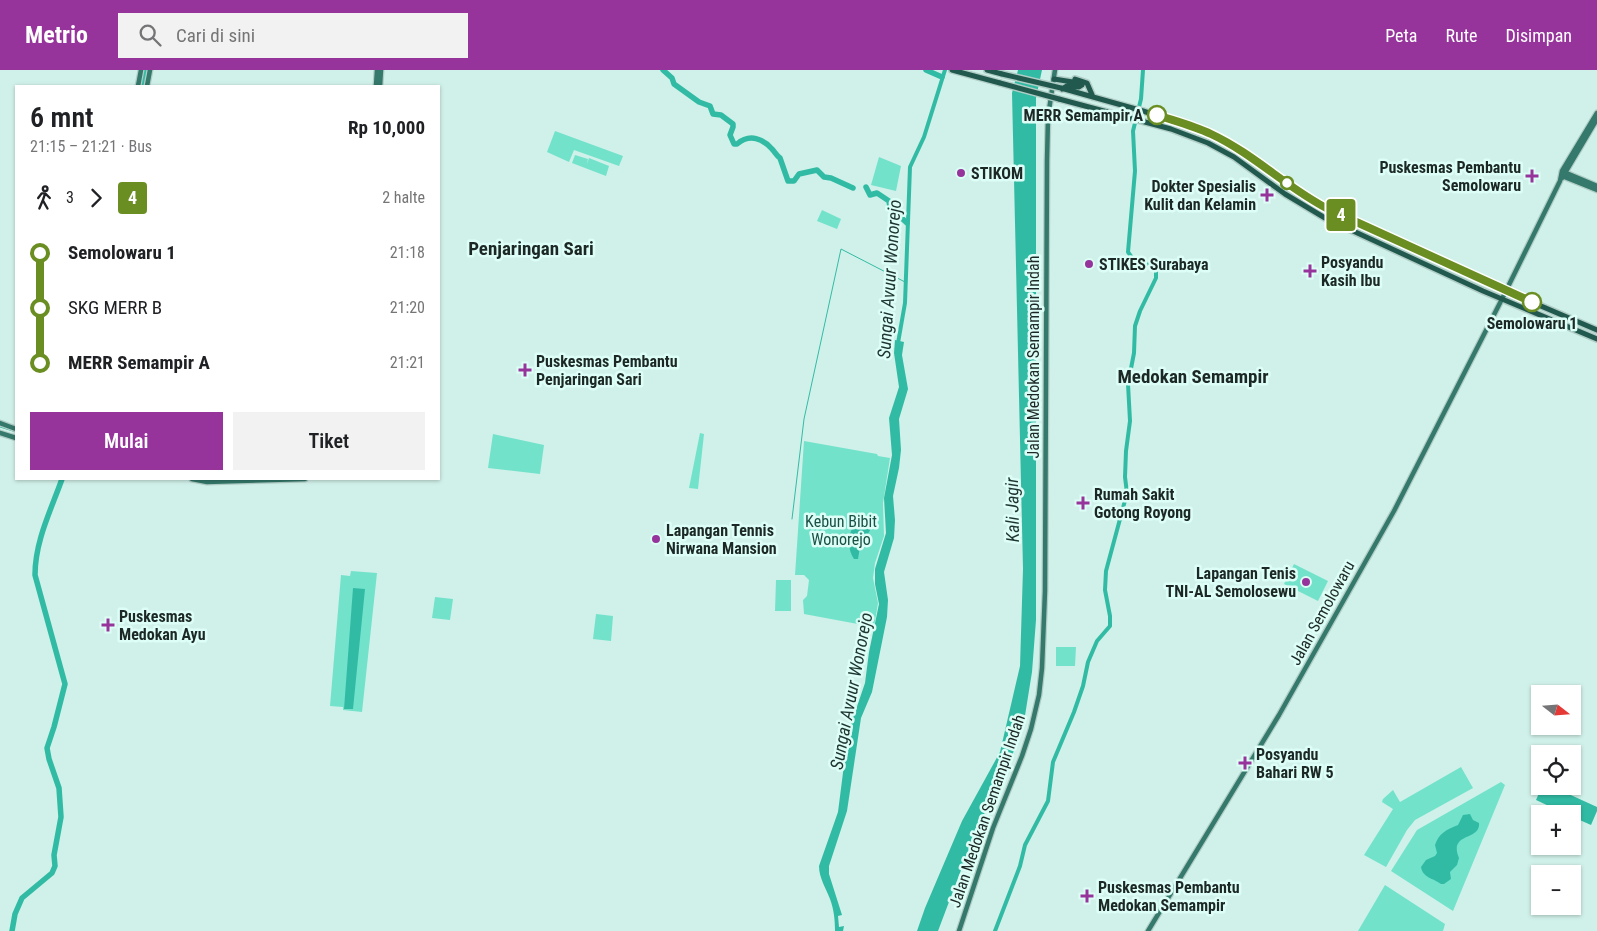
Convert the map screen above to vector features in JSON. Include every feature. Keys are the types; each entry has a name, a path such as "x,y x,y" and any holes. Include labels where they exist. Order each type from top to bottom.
{"main road":[{"path":"952,70 1133,118 1191,136 1234,157 1310,210 1394,251 1597,339"},
{"path":"995,81 993,71 1142,111 1210,134 1242,152 1312,200 1397,242 1597,330"},
{"path":"1055,75 1082,85 1080,87 1067,86 1062,89"},
{"path":"1055,75 1084,81 1090,88 1093,98"},
{"path":"1381,245 1385,242 1385,236"},
{"path":"1394,251 1394,245 1397,242"}],"street":[{"path":"138,85 141,70"},
{"path":"147,85 150,70"},
{"path":"376,85 377,70"},
{"path":"380,85 381,70"},
{"name":"Jalan Medokan Semampir Indah","path":"959,931 993,828 1022,756 1039,695 1045,591 1048,117 1055,75"},
{"path":"1562,175 1597,112"},
{"path":"1562,175 1597,119"},
{"path":"1562,175 1597,186"},
{"path":"1562,175 1597,190"},
{"name":"Jalan Semolowaru","path":"1148,931 1275,722 1394,511 1506,291 1562,175"},
{"path":"0,423 15,429"},
{"path":"0,433 15,438"},
{"path":"197,480 207,482 272,480"}],"green space":[{"path":"555,131 623,156 619,166 574,150 569,162 547,152"},
{"path":"575,155 588,159 587,164 589,158 609,166 606,176 572,163"},
{"path":"879,157 901,166 896,191 871,185"},
{"path":"822,210 841,219 837,229 817,221"},
{"path":"700,433 704,434 698,489 689,488"},
{"path":"493,434 544,445 540,474 488,468"},
{"name":"Kebun Bibit Wonorejo","path":"804,441 890,458 883,503 884,536 875,563 873,578 878,603 874,627 804,614 803,600 807,596 809,580 804,575 795,575"},
{"name":"Lapangan Tenis TNI-AL Semolosewu","path":"1294,564 1328,581 1318,601 1284,584"},
{"path":"351,571 377,573 362,712 343,710 343,707 330,706 341,575 350,576"},
{"path":"776,580 791,580 791,611 775,611"},
{"path":"435,597 453,599 450,620 432,618"},
{"path":"596,614 613,616 611,641 593,639"},
{"path":"1056,647 1076,647 1075,666 1056,666"},
{"path":"1461,767 1473,788 1415,820 1407,830 1386,867 1364,855 1393,809 1382,802 1383,799 1393,790 1400,802"},
{"path":"1501,782 1505,785 1453,911 1391,871 1417,830"},
{"path":"1385,885 1445,924 1443,931 1358,931"}],"shaded area":[{"name":"Kali Jagir","path":"1018,70 1042,70 1036,98 1036,620 1032,672 1023,728 1011,758 975,833 938,931 917,931 962,821 1000,752 1020,666 1023,569 1012,93"},
{"name":"Sungai Avuur Wonorejo","path":"895,340 904,342 902,355 908,389 899,419 901,450 893,496 894,538 884,572 888,600 887,617 872,692 861,718 847,811 829,866 829,874 842,915 838,916 839,927 844,926 843,931 835,931 832,907 821,879 819,866 838,812 851,724 865,683 879,604 875,584 875,569 886,533 884,498 892,455 889,418 899,387 894,353"},
{"path":"865,517 872,523 872,527 860,547 858,559 854,559 849,542 850,535 855,524"},
{"path":"353,588 365,589 353,709 344,709"},
{"path":"1538,795 1571,795 1597,807 1597,811 1591,825 1581,821 1581,805 1547,805 1536,800"},
{"path":"1470,814 1473,820 1479,823 1478,829 1458,844 1459,858 1457,865 1450,872 1451,879 1441,884 1426,876 1421,867 1426,860 1437,853 1435,845 1441,835 1458,825 1463,815"}],"waterway":[{"path":"142,85 145,70"},
{"path":"663,70 672,78 674,84 699,102 710,106 713,114 721,115 733,124 730,135 734,144 751,138 760,140 768,145 780,158 788,181 794,181 799,174 817,170 824,177 831,178 853,188"},
{"path":"926,70 942,77"},
{"name":"Sungai Avuur Wonorejo","path":"898,343 905,303 910,167 924,137 945,70"},
{"path":"995,931 1020,866 1025,845 1048,801 1053,762 1074,712 1083,686 1088,662 1097,641 1110,626 1105,590 1106,571 1127,493 1125,477 1126,451 1130,421 1128,384 1134,353 1135,326 1156,278 1156,270 1151,265 1133,259 1128,252 1135,171 1133,131 1141,99 1143,70"},
{"path":"866,187 870,195 877,193 889,201 890,207 907,223"},
{"path":"792,519 804,419 841,249 905,282"},
{"path":"0,427 15,432"},
{"path":"12,931 15,914 22,898 52,873 55,866 54,855 61,817 59,788 47,748 65,684 35,575 41,538 62,480"}],"bus line":[{"name":"4","path":"1157,115 1210,134 1242,152 1302,194 1330,210 1532,302"}],"place":[{"name":"MERR Semampir A","path":"1157,115"},
{"name":"STIKOM","path":"961,173"},
{"name":"Puskesmas Pembantu Semolowaru","path":"1532,176"},
{"name":"Dokter Spesialis Kulit dan Kelamin","path":"1267,195"},
{"name":"STIKES Surabaya","path":"1089,264"},
{"name":"Posyandu Kasih Ibu","path":"1310,271"},
{"name":"Semolowaru 1","path":"1532,302"},
{"name":"Puskesmas Pembantu Penjaringan Sari","path":"525,370"},
{"name":"Rumah Sakit Gotong Royong","path":"1083,503"},
{"name":"Lapangan Tennis Nirwana Mansion","path":"656,539"},
{"name":"Lapangan Tenis TNI-AL Semolosewu","path":"1306,582"},
{"name":"Puskesmas Medokan Ayu","path":"108,625"},
{"name":"Posyandu Bahari RW 5","path":"1245,763"},
{"name":"Puskesmas Pembantu Medokan Semampir","path":"1087,896"}],"district":[{"name":"Penjaringan Sari","path":"531,248"},
{"name":"Medokan Semampir","path":"1193,376"}]}
